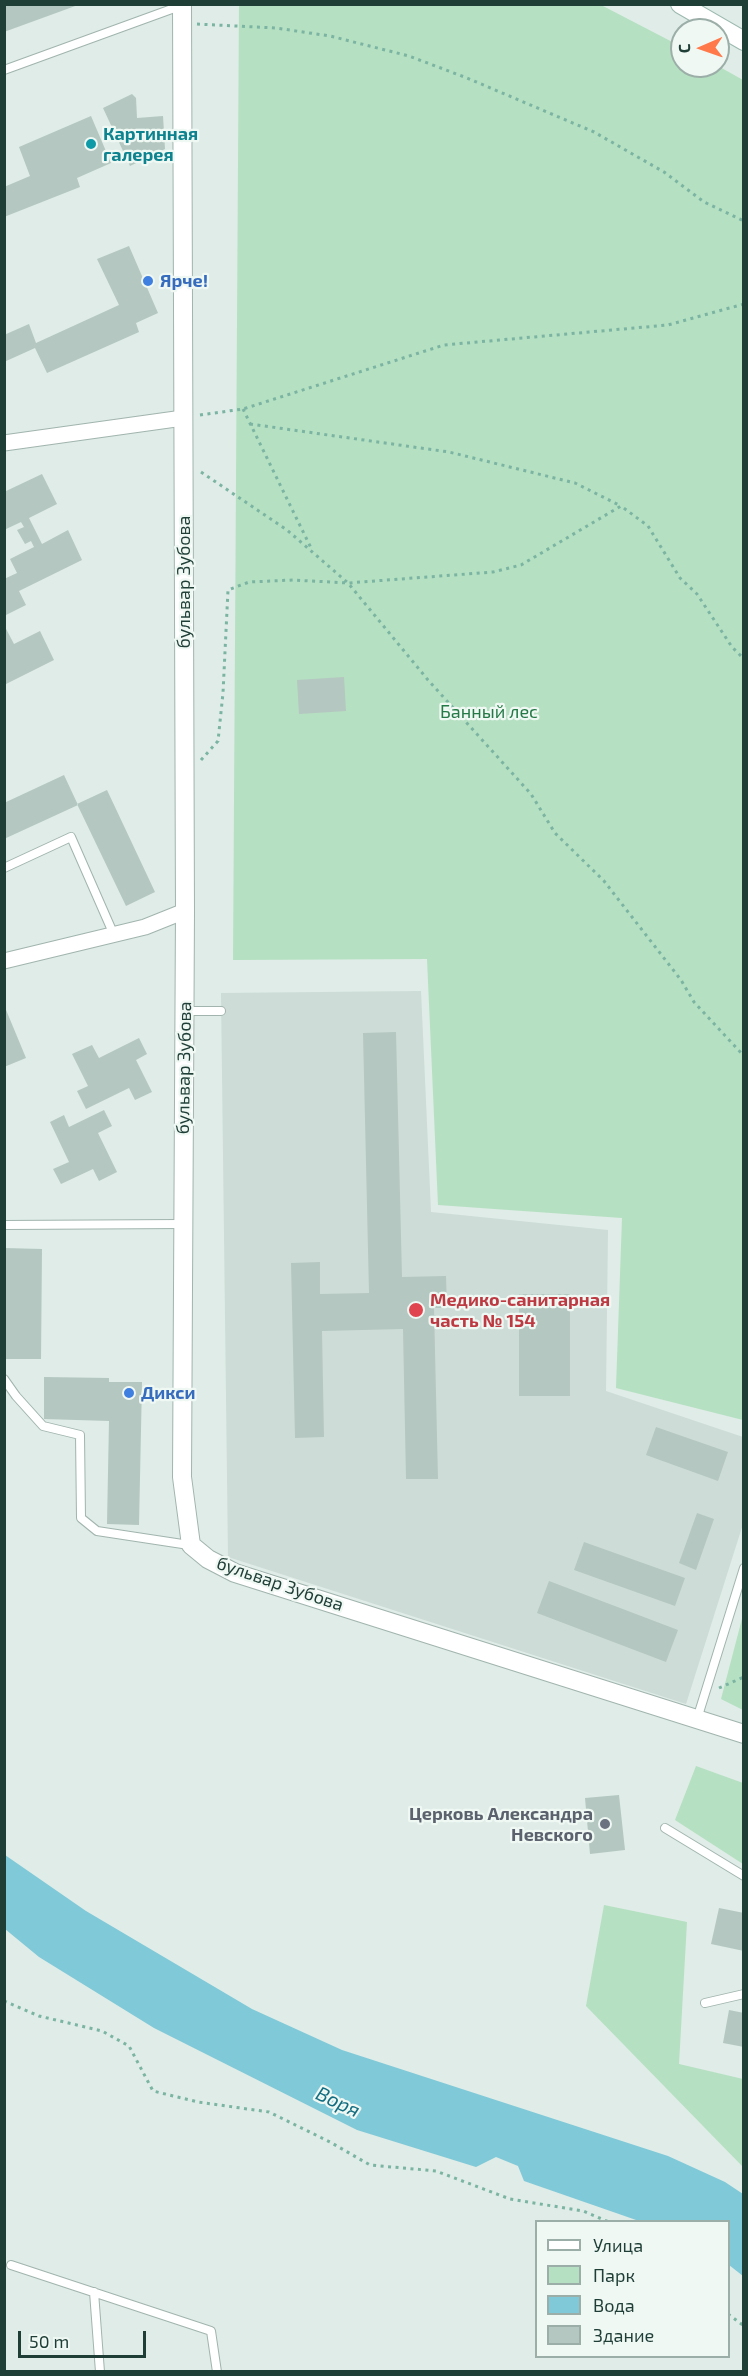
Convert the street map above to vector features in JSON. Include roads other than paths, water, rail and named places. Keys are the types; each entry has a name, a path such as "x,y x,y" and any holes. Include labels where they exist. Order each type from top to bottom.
{"street":[{"path":"680,4 744,41"},
{"name":"бульвар Зубова","path":"182,11 185,910 182,1477 191,1545 208,1559 235,1572 744,1734"},
{"path":"4,443 183,418"},
{"path":"4,961 145,927 185,910"}],"lane":[{"path":"4,70 182,11"},
{"path":"4,868 71,837 114,935"},
{"path":"184,1011 221,1011"},
{"path":"4,1225 182,1224"},
{"path":"4,1379 43,1426 80,1435 81,1518 97,1530 191,1545"},
{"path":"697,1719 744,1568"},
{"path":"665,1828 744,1876"},
{"path":"705,2003 744,1994"},
{"path":"11,2265 211,2331 217,2372"},
{"path":"94,2292 100,2372"}],"water":[{"name":"Воря","path":"5,1855 86,1911 252,2009 342,2050 668,2156 725,2182 743,2194 743,2276 730,2266 730,2220 636,2220 524,2181 518,2166 496,2157 476,2167 357,2130 154,2028 39,1957 5,1929"}],"place":[{"name":"Картинная галерея","path":"91,144"},
{"name":"Ярче!","path":"148,281"},
{"name":"Медико-санитарная часть № 154","path":"416,1310"},
{"name":"Дикси","path":"129,1393"},
{"name":"Церковь Александра Невского","path":"605,1824"}],"park label":[{"name":"Банный лес","path":"489,712"}]}
